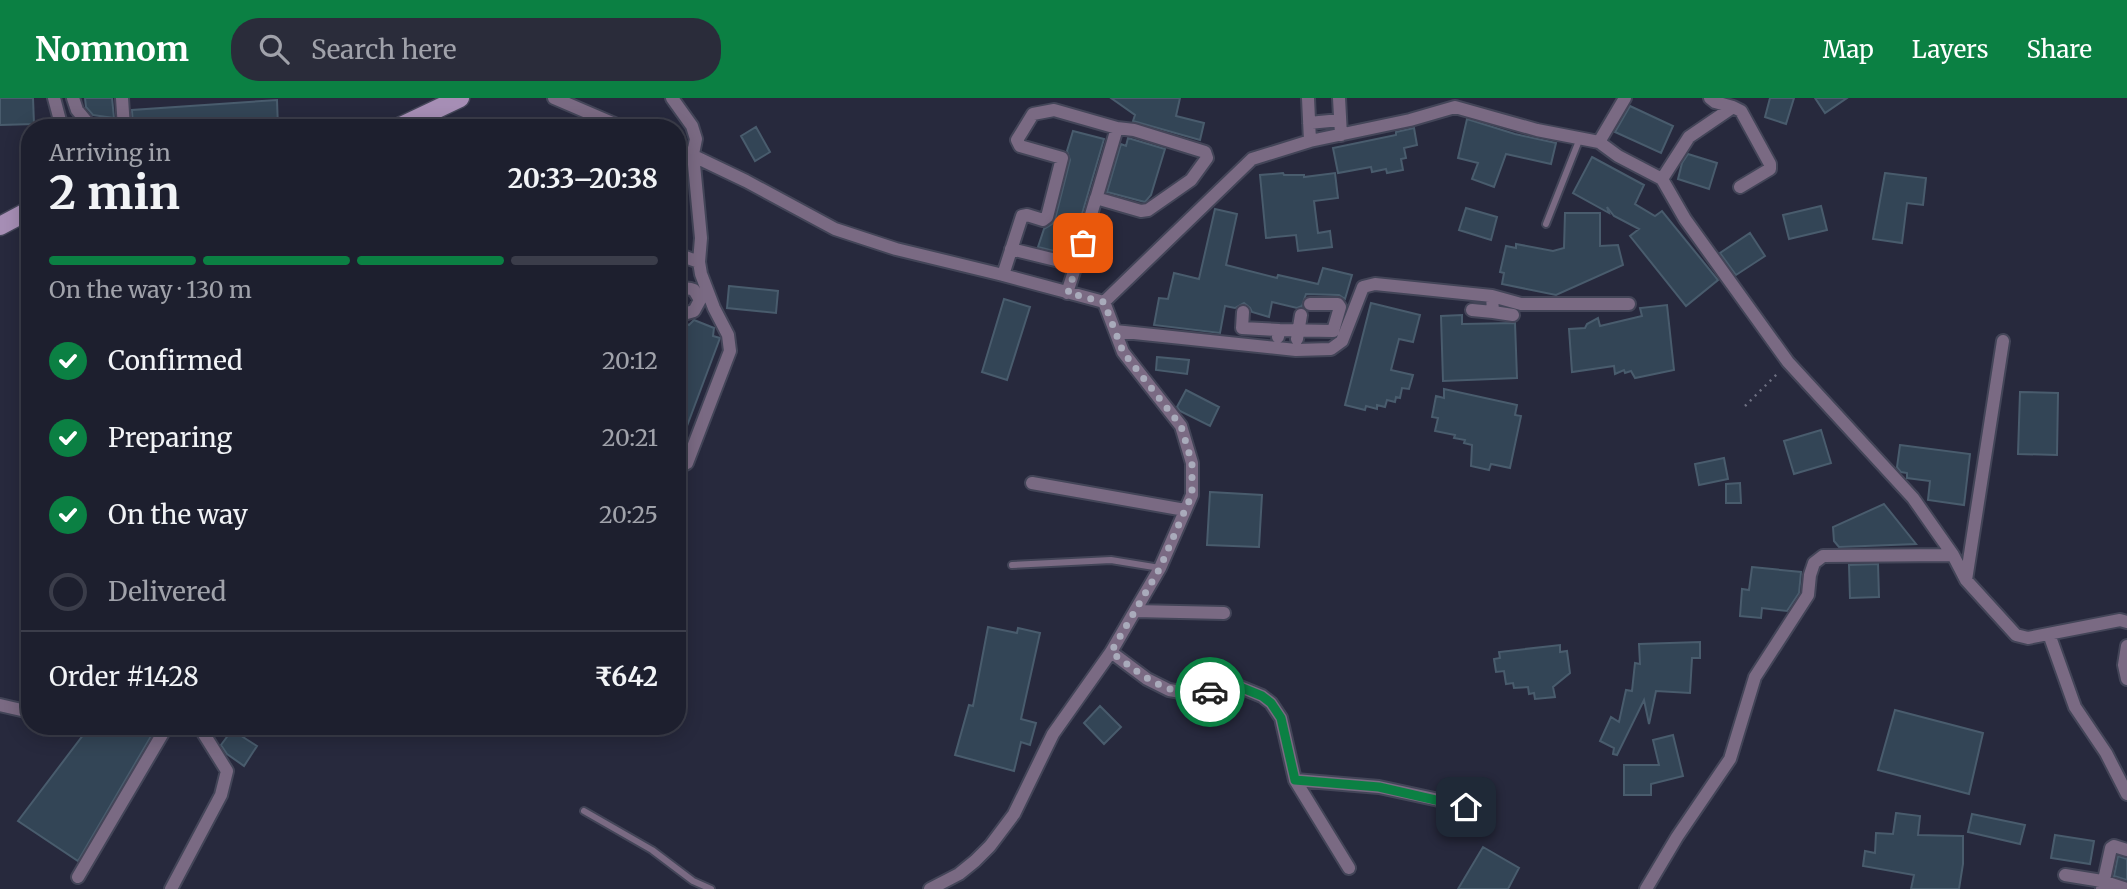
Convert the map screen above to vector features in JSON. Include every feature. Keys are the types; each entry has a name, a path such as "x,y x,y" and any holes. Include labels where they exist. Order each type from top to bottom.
{"street":[{"path":"54,98 60,119"},
{"path":"73,98 85,119"},
{"path":"120,119 122,98"},
{"path":"416,119 460,98"},
{"path":"554,98 603,119"},
{"path":"672,98 692,126 696,139 693,154 701,238 700,268 694,290 700,300 694,311 686,313"},
{"path":"1308,98 1310,141"},
{"path":"1339,98 1340,135"},
{"path":"1599,142 1625,98"},
{"path":"1710,98 1741,111 1770,164 1770,169 1740,187"},
{"path":"1104,302 1154,262 1252,159 1310,141 1410,120 1458,103 1537,130 1599,142 1618,156 1662,179 1685,219 1788,362 1913,498 1953,555 1966,580 2016,635 2028,638 2125,621 2127,646 2124,665 2127,679"},
{"path":"1662,179 1689,137 1733,107"},
{"path":"1003,275 1022,216 1043,220 1047,217 1062,158 1020,146 1017,140 1033,114 1054,110 1117,128 1134,130 1205,152 1207,158 1191,180 1148,210 1141,211 1096,200"},
{"path":"1309,123 1340,120"},
{"path":"1068,293 1117,128"},
{"path":"686,151 835,229 896,249 1104,302"},
{"path":"0,226 21,215"},
{"path":"1012,249 1076,265"},
{"path":"686,259 700,268 728,335 730,351 686,464"},
{"path":"1115,331 1296,350 1331,349 1342,341 1363,287 1375,284 1492,296 1521,304 1629,304"},
{"path":"686,289 694,290"},
{"path":"1492,296 1493,312"},
{"path":"930,889 959,874 990,846 1014,814 1053,734 1111,652 1160,568 1192,495 1192,463 1181,426 1123,352 1104,302"},
{"path":"1243,313 1243,328 1333,331 1340,307 1338,304 1310,304"},
{"path":"1472,310 1513,315"},
{"path":"1296,350 1301,315"},
{"path":"1277,348 1279,330"},
{"path":"1315,349 1317,332"},
{"path":"1966,580 2003,341"},
{"path":"1032,483 1185,510"},
{"path":"1646,889 1677,837 1730,759 1755,677 1808,595 1814,563 1823,556 1953,555"},
{"path":"1135,611 1224,613"},
{"path":"2049,635 2075,707 2106,753 2127,794"},
{"path":"1111,652 1147,679 1169,690 1193,694 1240,687 1271,703 1281,718 1295,780 1349,868"},
{"path":"0,705 21,710"},
{"path":"78,877 161,735"},
{"path":"171,889 221,795 227,771 205,735"},
{"path":"1295,780 1379,787 1485,810"},
{"path":"2102,885 2111,848 2114,846 2127,850"},
{"path":"2065,875 2127,889"}],"lane":[{"path":"1546,224 1580,138"},
{"path":"1012,565 1111,561 1160,568"},
{"path":"584,811 652,850 692,881 711,889"}],"path":[{"path":"1745,406 1788,362"}],"building":[{"path":"0,98 33,98 34,119 21,119 21,124 0,125"},
{"path":"85,98 112,98 114,118 93,115 86,107"},
{"path":"1111,98 1180,98 1176,116 1204,123 1200,140 1133,121 1135,115"},
{"path":"1770,98 1794,98 1786,124 1765,117"},
{"path":"1815,98 1847,98 1825,113"},
{"path":"277,100 278,119 132,119 132,110"},
{"path":"1630,106 1673,126 1661,153 1615,132"},
{"path":"1467,119 1556,143 1551,164 1506,154 1494,187 1472,179 1478,163 1458,158"},
{"path":"756,127 770,152 755,161 741,136"},
{"path":"1414,128 1417,145 1404,148 1406,158 1401,159 1403,170 1372,172 1371,167 1338,173 1333,148 1396,135 1396,132"},
{"path":"1073,131 1104,139 1070,255 1038,247 1044,229 1055,219 1070,160 1067,151"},
{"path":"1128,138 1165,149 1151,195 1145,202 1107,192 1121,144 1126,146"},
{"path":"1688,154 1717,163 1709,189 1678,179 1682,163"},
{"path":"1592,157 1644,185 1635,204 1655,216 1662,211 1718,280 1686,306 1630,236 1639,229 1614,216 1607,207 1609,213 1573,193"},
{"path":"1283,173 1304,177 1335,173 1338,198 1314,201 1318,233 1330,231 1332,247 1298,251 1296,235 1266,238 1260,175"},
{"path":"1885,173 1926,178 1923,205 1907,203 1902,243 1873,239"},
{"path":"1821,206 1827,230 1789,239 1783,215"},
{"path":"1466,208 1497,217 1491,240 1459,230"},
{"path":"1215,209 1237,214 1226,265 1277,278 1278,275 1318,284 1323,268 1352,275 1345,299 1339,295 1306,294 1302,306 1297,308 1272,302 1269,317 1252,312 1244,303 1235,308 1225,306 1220,333 1154,325 1159,298 1168,299 1174,273 1199,279"},
{"path":"1565,213 1600,213 1600,246 1618,245 1623,265 1556,295 1502,284 1504,273 1500,272 1506,246 1516,248 1516,244 1553,251 1564,248"},
{"path":"1750,233 1765,256 1736,275 1720,253"},
{"path":"729,286 778,291 776,313 727,308"},
{"path":"1004,299 1030,307 1007,380 982,372"},
{"path":"1371,303 1420,315 1413,342 1399,339 1391,370 1413,375 1409,389 1402,388 1400,398 1396,397 1395,402 1387,400 1385,407 1377,405 1377,409 1366,406 1365,410 1345,405"},
{"path":"1667,305 1674,370 1635,378 1631,371 1625,373 1624,370 1615,374 1614,366 1572,372 1569,329 1585,328 1598,318 1600,326 1642,316 1640,308"},
{"path":"1462,315 1462,324 1515,323 1517,378 1443,381 1441,316"},
{"path":"694,320 714,328 713,336 720,338 686,429 686,324 689,325"},
{"path":"1157,357 1189,360 1187,374 1156,370"},
{"path":"1444,389 1517,405 1515,415 1521,416 1510,468 1491,464 1489,470 1471,466 1472,445 1464,443 1465,440 1454,438 1455,435 1435,431 1438,418 1432,417 1436,396 1444,398"},
{"path":"1186,390 1219,407 1210,426 1177,407"},
{"path":"2020,392 2058,393 2057,455 2018,454"},
{"path":"1821,430 1831,463 1794,474 1784,441"},
{"path":"1900,445 1970,454 1964,505 1928,500 1930,481 1907,478 1907,473 1901,472 1897,467"},
{"path":"1724,458 1728,479 1699,485 1695,464"},
{"path":"1740,483 1741,503 1726,503 1726,484"},
{"path":"1210,492 1262,495 1259,547 1207,545"},
{"path":"1884,504 1916,544 1839,547 1834,541 1833,527"},
{"path":"1878,564 1879,597 1850,598 1849,565"},
{"path":"1752,567 1801,572 1799,593 1787,611 1762,608 1761,618 1740,616 1742,589 1749,590"},
{"path":"988,627 1017,633 1018,628 1040,633 1021,719 1036,723 1030,745 1021,742 1014,771 955,755 969,705 973,706"},
{"path":"1700,642 1700,658 1692,658 1690,693 1656,691 1649,724 1644,700 1617,755 1613,754 1614,748 1600,741 1611,717 1619,722 1626,690 1632,691 1635,663 1640,664 1639,644"},
{"path":"1560,645 1560,652 1567,651 1570,673 1553,687 1555,697 1535,699 1534,693 1529,694 1528,687 1514,688 1513,683 1506,684 1504,671 1496,672 1494,659 1500,658 1499,652"},
{"path":"1100,706 1121,727 1104,744 1084,723"},
{"path":"1895,710 1983,733 1969,794 1878,770"},
{"path":"83,735 152,735 78,861 18,821"},
{"path":"228,735 240,735 257,746 244,766 227,754 221,745"},
{"path":"1673,735 1683,776 1651,784 1651,795 1624,795 1624,765 1659,765 1653,740"},
{"path":"1896,813 1920,816 1918,835 1963,836 1963,864 1959,889 1911,889 1914,875 1863,866 1865,851 1875,853 1876,833 1893,834"},
{"path":"1972,814 2025,825 2020,844 1968,832"},
{"path":"2055,835 2094,841 2090,864 2051,858"},
{"path":"1483,847 1519,868 1508,889 1458,889"},
{"path":"2118,856 2127,859 2127,880 2114,876"}],"way so far":[{"path":"1083,243 1068,293 1104,302 1123,352 1181,426 1192,463 1192,495 1160,568 1111,652 1147,679 1169,690 1193,694 1210,692"}],"route":[{"path":"1210,692 1240,687 1271,703 1281,718 1295,780 1379,787 1466,807"}]}
